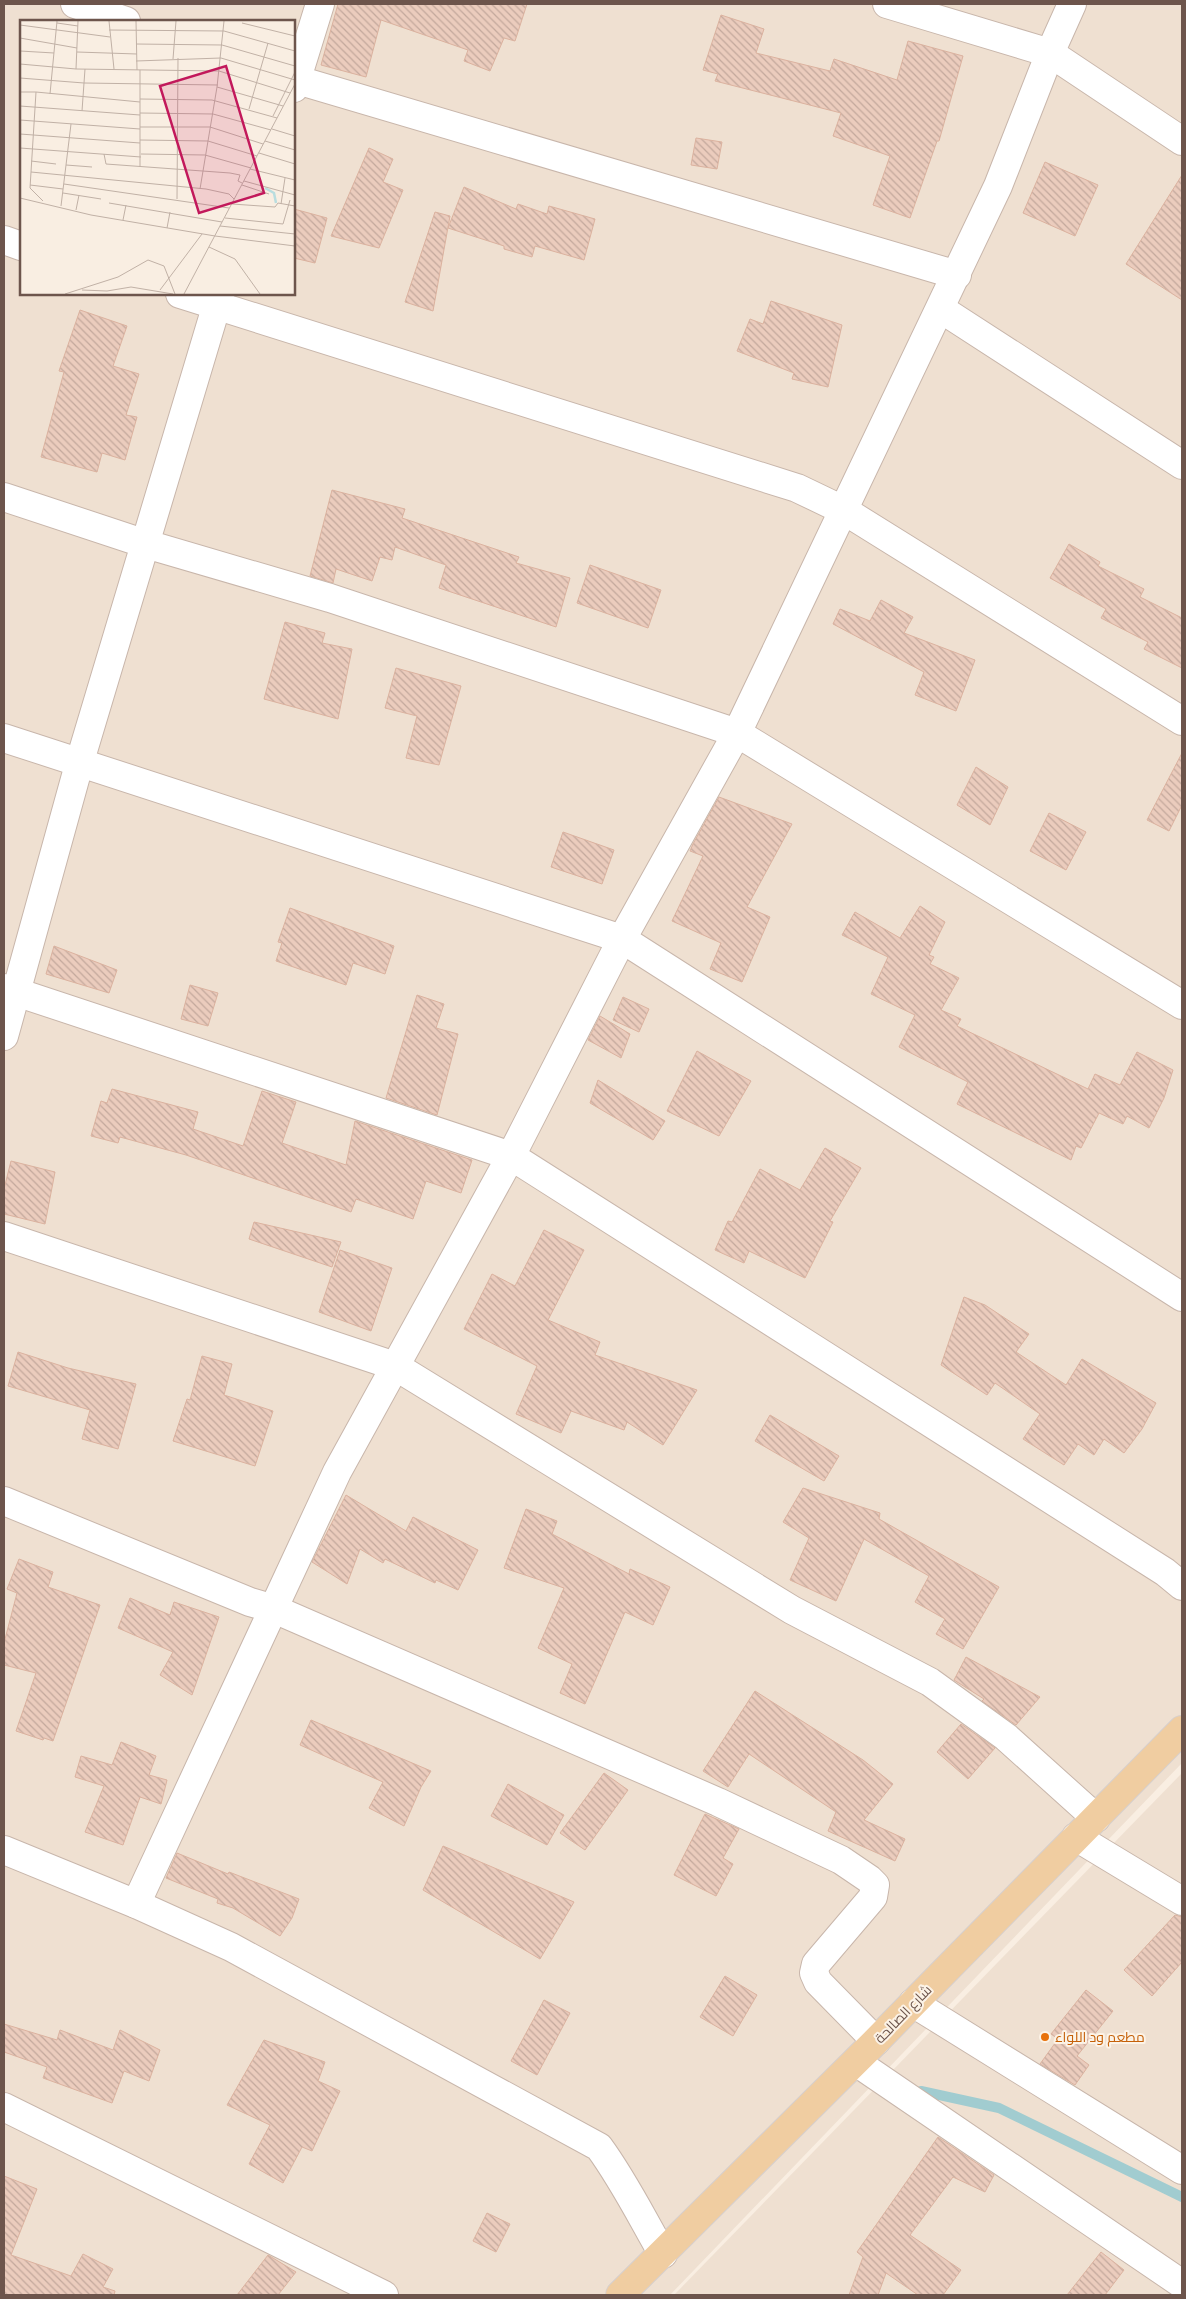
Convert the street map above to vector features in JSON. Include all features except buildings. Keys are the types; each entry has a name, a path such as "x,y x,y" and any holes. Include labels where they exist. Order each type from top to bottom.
{"main road":[{"name":"شارع الصالحة","path":"620,2295 856,2062 1182,1730"}],"street":[{"path":"75,4 123,20"},
{"path":"320,4 295,83 956,275"},
{"path":"887,4 1050,53 1182,141"},
{"path":"136,1904 337,1472 512,1156 622,939 737,733 845,511 998,186 1050,53 1072,4"},
{"path":"4,240 20,246"},
{"path":"188,295 218,299 797,488 845,511 1182,721"},
{"path":"4,1036 11,990 218,299"},
{"path":"941,309 1182,465"},
{"path":"4,496 146,544 330,598 737,733 1182,1005"},
{"path":"4,738 80,761 622,939 1182,1297"},
{"path":"11,990 512,1156 1165,1572 1182,1586"},
{"path":"4,1236 395,1366 792,1610 930,1682 1006,1737 1096,1818"},
{"path":"4,1501 250,1602 274,1609 718,1802 841,1860 869,1878 875,1885 874,1897 816,1964 814,1974 818,1982 876,2041"},
{"path":"1076,1837 1182,1901"},
{"path":"4,1850 136,1904 232,1947 599,2147 621,2177 635,2206 663,2254"},
{"path":"913,2003 1182,2170"},
{"path":"856,2062 1182,2284"},
{"path":"4,2107 384,2295"}],"shaded area":[{"path":"4,4 1182,4 1182,1763 670,2295 4,2295"},
{"path":"1182,1773 1182,2295 674,2295"}],"waterway":[{"path":"921,2091 999,2108 1182,2197"}],"place":[{"name":"مطعم ود اللواء","path":"1045,2037"}]}
